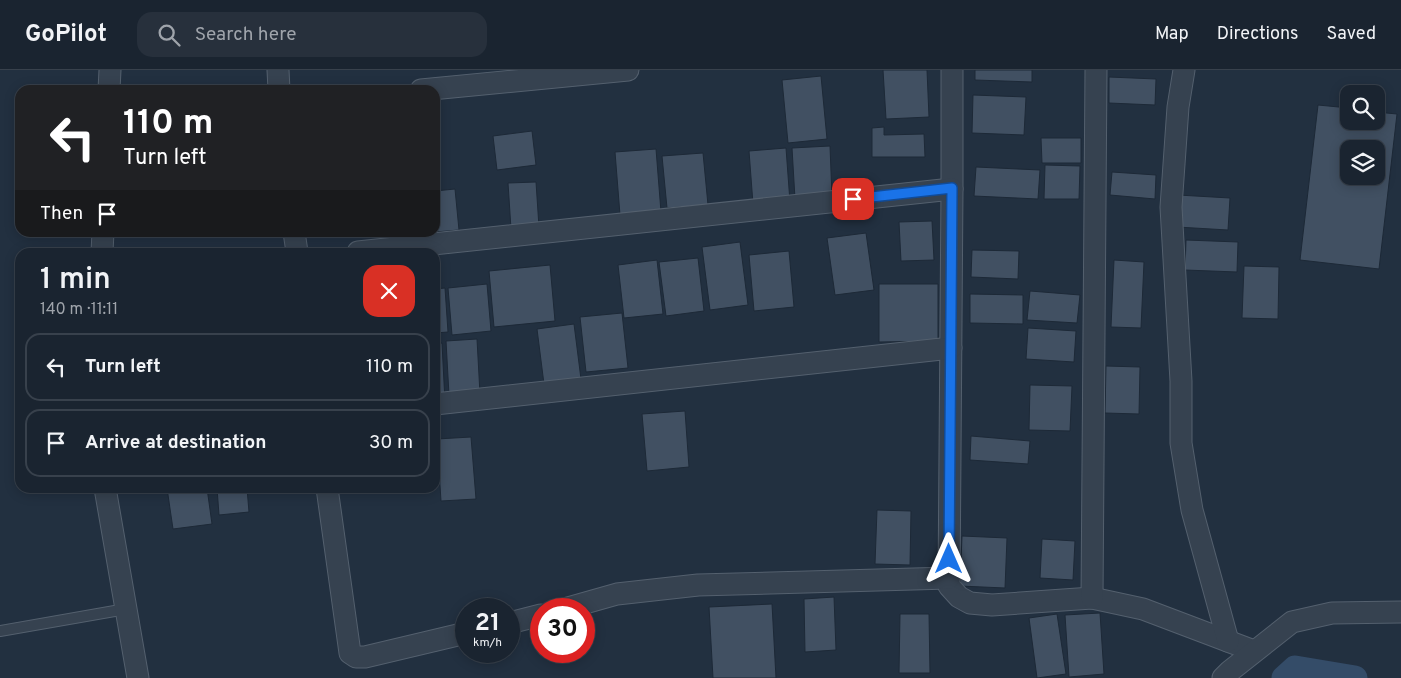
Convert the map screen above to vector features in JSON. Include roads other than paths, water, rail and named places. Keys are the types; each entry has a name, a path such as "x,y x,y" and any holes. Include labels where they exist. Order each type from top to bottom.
{"street":[{"path":"109,85 110,70"},
{"path":"278,70 279,85"},
{"path":"440,88 628,70"},
{"path":"952,70 949,586 958,597 970,603 992,605 1092,598 1143,609 1254,652"},
{"path":"1092,598 1096,70"},
{"path":"1184,70 1178,107 1171,207 1181,381 1181,443 1192,510 1228,641"},
{"path":"395,248 952,188"},
{"path":"440,403 951,348"},
{"path":"106,493 138,678"},
{"path":"328,493 350,653 356,657 365,658 455,636"},
{"path":"595,600 618,594 698,585 949,578"},
{"path":"1223,678 1292,622 1332,613 1401,612"}],"lane":[{"path":"0,631 126,609"}],"waterway":[{"path":"1284,678 1295,668 1355,678"}]}
